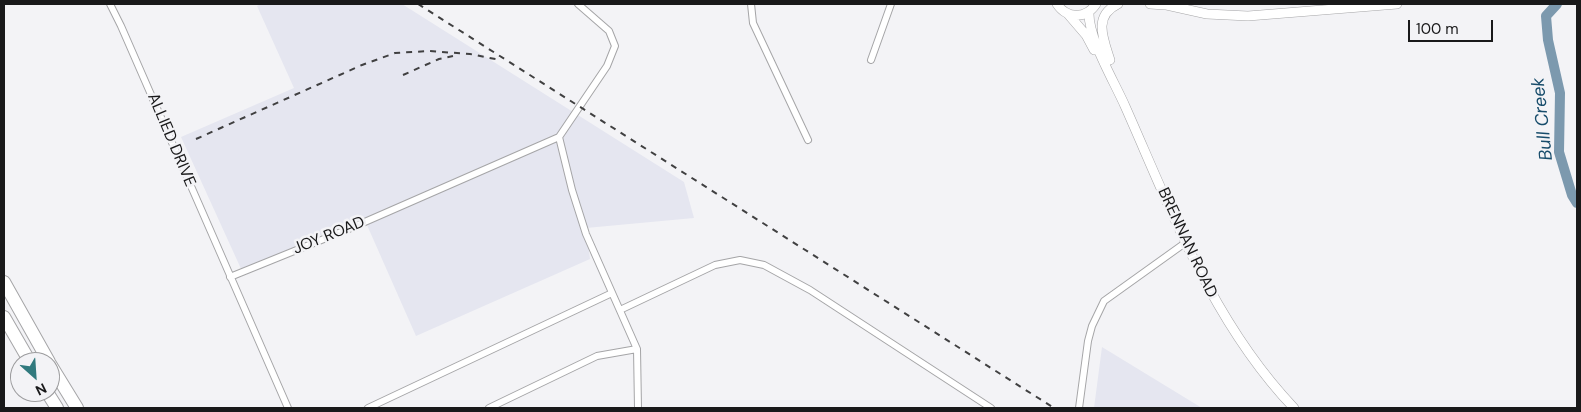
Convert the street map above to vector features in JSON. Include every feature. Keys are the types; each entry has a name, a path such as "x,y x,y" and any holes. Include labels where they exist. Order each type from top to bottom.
{"highway":[{"path":"4,282 44,352"},
{"path":"4,317 24,352"},
{"path":"60,380 77,408"}],"street":[{"name":"ALLIED DRIVE","path":"110,4 230,277"},
{"path":"578,4 609,31 614,38 614,52 580,108 559,137 572,190 586,234 637,349 638,408"},
{"path":"751,4 753,23 808,140"},
{"path":"871,60 891,4"},
{"path":"1052,4 1066,13 1079,16 1093,8 1107,4"},
{"path":"1058,4 1066,13"},
{"path":"1118,4 1104,15 1101,30 1120,96"},
{"path":"1150,4 1164,4 1207,14 1248,16 1397,4"},
{"name":"BRENNAN ROAD","path":"1093,8 1089,23 1104,64"},
{"name":"BRENNAN ROAD","path":"1066,13 1086,35 1104,64 1186,243 1224,316 1251,356 1294,408"},
{"name":"JOY ROAD","path":"230,277 351,228 559,137"},
{"path":"1079,408 1088,341 1092,326 1104,301 1186,243"},
{"path":"620,310 715,265 740,260 764,266 810,290 991,408"},
{"path":"230,277 288,408"},
{"path":"368,408 612,293"},
{"path":"489,408 597,356 637,349"}],"shaded area":[{"path":"261,4 402,4 684,182 694,218 586,228 590,259 416,336 363,216 242,271 181,137 294,88 257,6"},
{"path":"1102,347 1202,408 1094,408"}],"waterway":[{"name":"Bull Creek","path":"1557,4 1546,16 1548,40 1560,93 1559,152 1572,195 1577,203"}],"railway":[{"path":"418,4 1054,408"},
{"path":"196,139 362,65 395,53 429,51 470,54 500,60"},
{"path":"403,75 439,59 453,56"}]}
